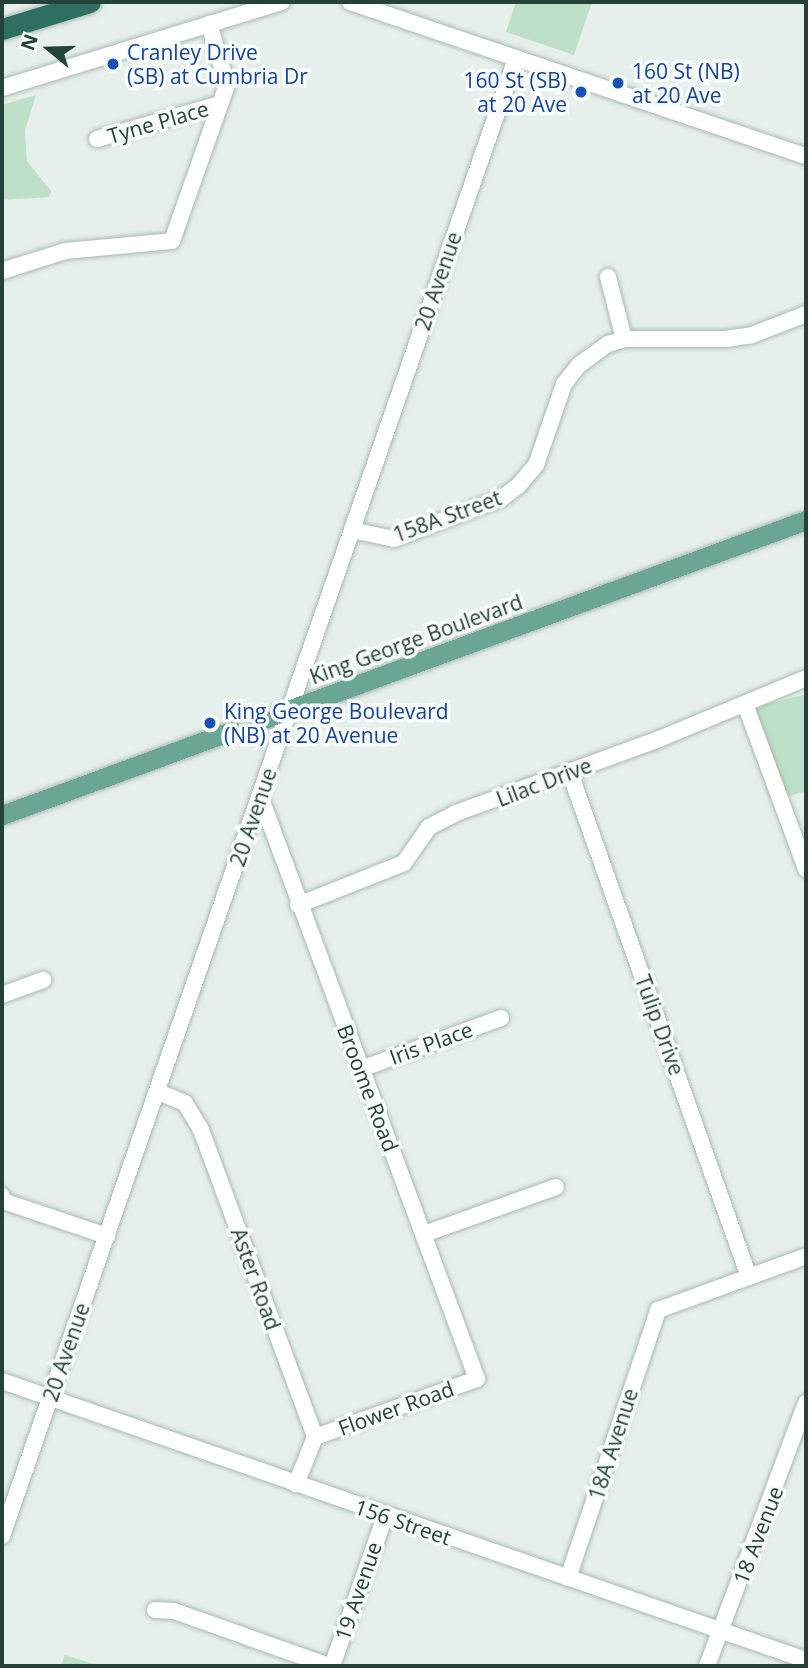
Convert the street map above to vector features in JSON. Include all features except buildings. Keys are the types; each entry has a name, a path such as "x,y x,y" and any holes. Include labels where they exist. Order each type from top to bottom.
{"highway":[{"path":"2,29 90,2"}],"main road":[{"name":"King George Boulevard","path":"2,815 806,520"}],"street":[{"path":"2,88 282,2"},
{"path":"350,2 806,156"},
{"path":"2,272 65,251 172,241 227,85 209,24"},
{"name":"20 Avenue","path":"2,1536 516,58"},
{"name":"Tyne Place","path":"96,139 220,104"},
{"path":"608,277 624,338 725,339 752,335 806,314"},
{"name":"158A Street","path":"352,530 379,538 394,539 502,498 519,485 536,465 564,384 592,354 624,338"},
{"name":"Lilac Drive","path":"298,905 404,863 429,827 456,813 570,773 806,678"},
{"path":"745,704 806,869"},
{"name":"Tulip Drive","path":"570,773 749,1277"},
{"name":"Broome Road","path":"260,796 298,905 477,1379"},
{"path":"2,995 43,980"},
{"name":"Iris Place","path":"361,1069 501,1018"},
{"name":"Aster Road","path":"158,1092 185,1103 201,1130 315,1437"},
{"path":"424,1234 556,1187"},
{"path":"2,1196 3,1201 107,1236"},
{"path":"749,1277 806,1256"},
{"name":"18A Avenue","path":"568,1578 657,1310 749,1277"},
{"name":"Flower Road","path":"315,1437 477,1379"},
{"name":"156 Street","path":"2,1381 806,1660"},
{"name":"18 Avenue","path":"707,1666 800,1442 806,1403"},
{"path":"296,1484 315,1437"},
{"name":"19 Avenue","path":"331,1666 385,1516"},
{"path":"155,1610 174,1611 331,1666"}],"green space":[{"path":"516,2 592,2 574,55 506,32"},
{"path":"36,95 25,130 27,161 51,191 49,197 2,200 2,105"},
{"path":"806,694 806,791 786,797 754,708"},
{"path":"65,1655 99,1666 61,1666"}],"place":[{"name":"Cranley Drive (SB) at Cumbria Dr","path":"113,64"},
{"name":"160 St (NB) at 20 Ave","path":"618,83"},
{"name":"160 St (SB) at 20 Ave","path":"581,92"},
{"name":"King George Boulevard (NB) at 20 Avenue","path":"210,723"}]}
